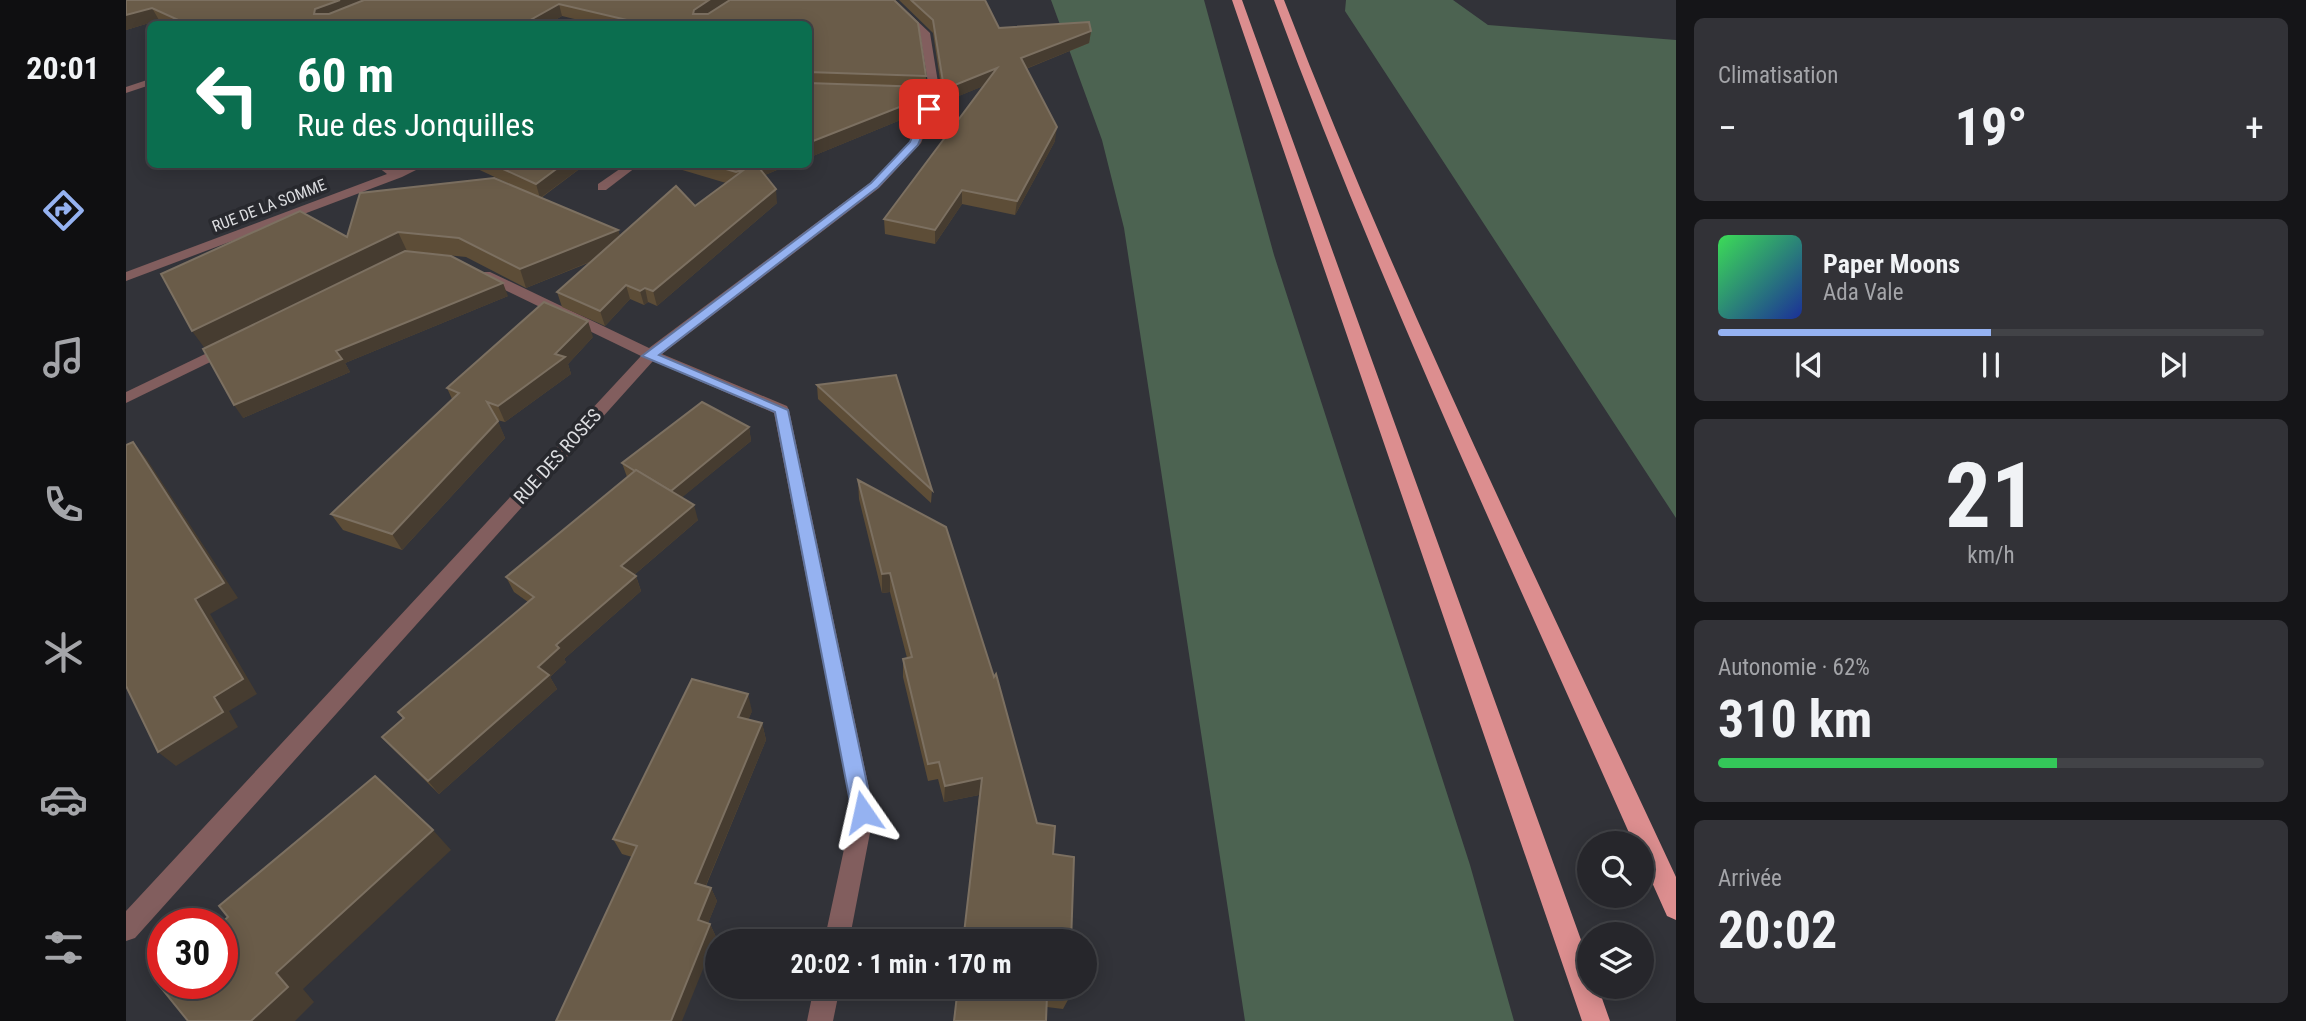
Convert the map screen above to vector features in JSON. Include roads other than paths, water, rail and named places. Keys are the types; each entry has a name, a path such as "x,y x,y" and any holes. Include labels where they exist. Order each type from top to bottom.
{"highway":[{"path":"1237,0 1596,1021"},
{"path":"1279,0 1326,128 1676,907"}],"street":[{"name":"RUE DES ROSES","path":"126,929 649,356 874,185 915,143 928,95 925,33 890,0"},
{"path":"126,90 147,83"},
{"path":"386,168 398,175"},
{"name":"RUE DE LA SOMME","path":"126,277 414,168"},
{"path":"602,187 629,168"},
{"path":"471,267 561,316 649,356 781,410 863,812 839,929"},
{"path":"126,398 244,341"},
{"path":"820,1021 825,999"}]}
